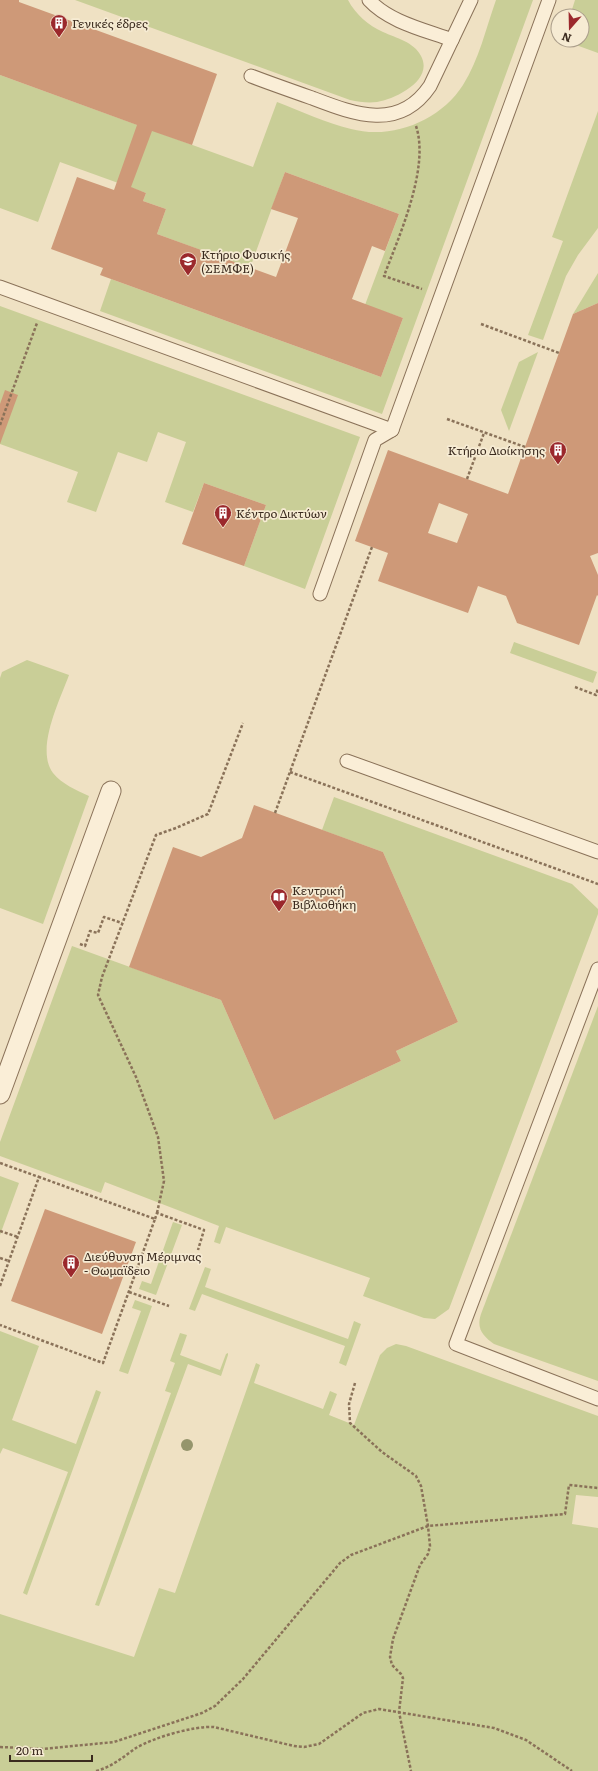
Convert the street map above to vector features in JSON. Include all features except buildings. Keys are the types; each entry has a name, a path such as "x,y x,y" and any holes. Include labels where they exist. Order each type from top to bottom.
{"street":[{"path":"0,1094 111,792"}],"lane":[{"path":"369,0 376,8 386,14 452,40"},
{"path":"252,76 352,113 384,115 410,106 422,98 430,86 471,0"},
{"path":"320,594 375,440 392,430 549,0"},
{"path":"3,288 392,430"},
{"path":"347,761 598,852"},
{"path":"598,969 456,1344 598,1399"}],"path":[{"path":"410,106 418,134 418,160 413,198 384,276 441,296"},
{"path":"0,425 44,303"},
{"path":"481,324 559,353"},
{"path":"446,419 525,447"},
{"path":"468,479 484,432"},
{"path":"275,813 372,547"},
{"path":"575,687 596,695 598,688"},
{"path":"0,1325 103,1363 158,1213 164,1181 158,1137 136,1077 98,996 102,977 156,834 176,828 208,814 243,723"},
{"path":"290,772 598,884"},
{"path":"85,946 90,931 98,933 104,917 122,923"},
{"path":"0,1163 155,1219"},
{"path":"0,1286 40,1177"},
{"path":"158,1213 204,1230 198,1250"},
{"path":"0,1231 18,1237"},
{"path":"0,1258 9,1261"},
{"path":"129,1292 169,1306"},
{"path":"355,1382 349,1404 350,1423 382,1452 416,1476 421,1486 428,1526 430,1546 428,1554 420,1565 398,1622 390,1649 390,1662 403,1678 399,1712 411,1771"},
{"path":"0,1747 43,1748 114,1742 202,1713 215,1706 243,1679 340,1563 350,1555 428,1526 565,1514 569,1485 598,1488"},
{"path":"96,1771 113,1764 143,1744 192,1728 214,1727 304,1747 319,1744 363,1713 370,1710 380,1709 494,1728 526,1740 572,1771"}],"green space":[{"path":"75,0 348,0 367,23 414,47 421,56 424,65 418,80 411,87 394,97 377,102 350,100"},
{"path":"496,0 533,0 382,414 100,311 111,279 381,377 403,318 365,305 399,214 285,172 250,268 157,234 166,209 143,201 146,193 60,162 38,222 0,208 0,75 253,167 277,102 332,124 367,132 383,132 414,125 442,109 463,85 474,65"},
{"path":"575,0 598,0 598,53 584,48 590,48 590,8 572,8"},
{"path":"598,111 598,228 578,255 566,276 543,340 528,335 563,241 552,237"},
{"path":"598,273 598,303 573,314"},
{"path":"0,306 360,437 305,589 244,566 266,505 204,483 193,512 165,502 186,442 158,432 147,462 118,452 96,512 67,502 78,472 0,444"},
{"path":"538,352 509,431 501,410 519,362"},
{"path":"514,642 597,672 593,683 510,653"},
{"path":"27,660 69,675 51,724 47,751 48,763 53,773 61,780 89,796 43,924 0,908 0,678 2,672"},
{"path":"334,797 572,884 598,909 598,914 449,1309 435,1319 424,1318 363,1296 370,1278 226,1227 220,1244 214,1242 219,1226 105,1182 101,1193 0,1156 0,1142 72,946 221,1000 274,1120 401,1061 396,1051 458,1022 383,852 322,830"},
{"path":"598,1006 598,1381 494,1344 484,1335 479,1324 481,1314"},
{"path":"0,1176 19,1183 0,1235"},
{"path":"173,1222 182,1225 156,1295 139,1289 142,1281 151,1284"},
{"path":"205,1267 211,1269 205,1287 348,1339 354,1321 361,1324 346,1366 339,1363 345,1346 202,1294 195,1311 189,1309"},
{"path":"135,1300 152,1306 128,1374 119,1371 141,1311 132,1308"},
{"path":"0,1331 39,1346 12,1420 76,1444 96,1390 101,1392 27,1595 23,1593 68,1472 3,1448 0,1454"},
{"path":"180,1333 187,1335 180,1355 220,1370 226,1354 228,1353 228,1355 221,1376 188,1364 99,1606 95,1605 171,1393 165,1391 175,1363 170,1361"},
{"path":"396,1344 406,1346 598,1416 598,1497 576,1495 572,1524 598,1528 598,1771 0,1771 0,1614 134,1657 159,1588 175,1593 256,1363 260,1365 254,1383 323,1409 330,1391 337,1394 329,1415 354,1425 380,1355 387,1348"}],"place":[{"name":"Γενικές έδρες","path":"59,38"},
{"name":"Κτήριο Φυσικής (ΣΕΜΦΕ)","path":"188,276"},
{"name":"Κτήριο Διοίκησης","path":"558,465"},
{"name":"Κέντρο Δικτύων","path":"223,528"},
{"name":"Κεντρική Βιβλιοθήκη","path":"279,912"},
{"name":"Διεύθυνση Μέριμνας - Θωμαϊδειο","path":"71,1278"}]}
